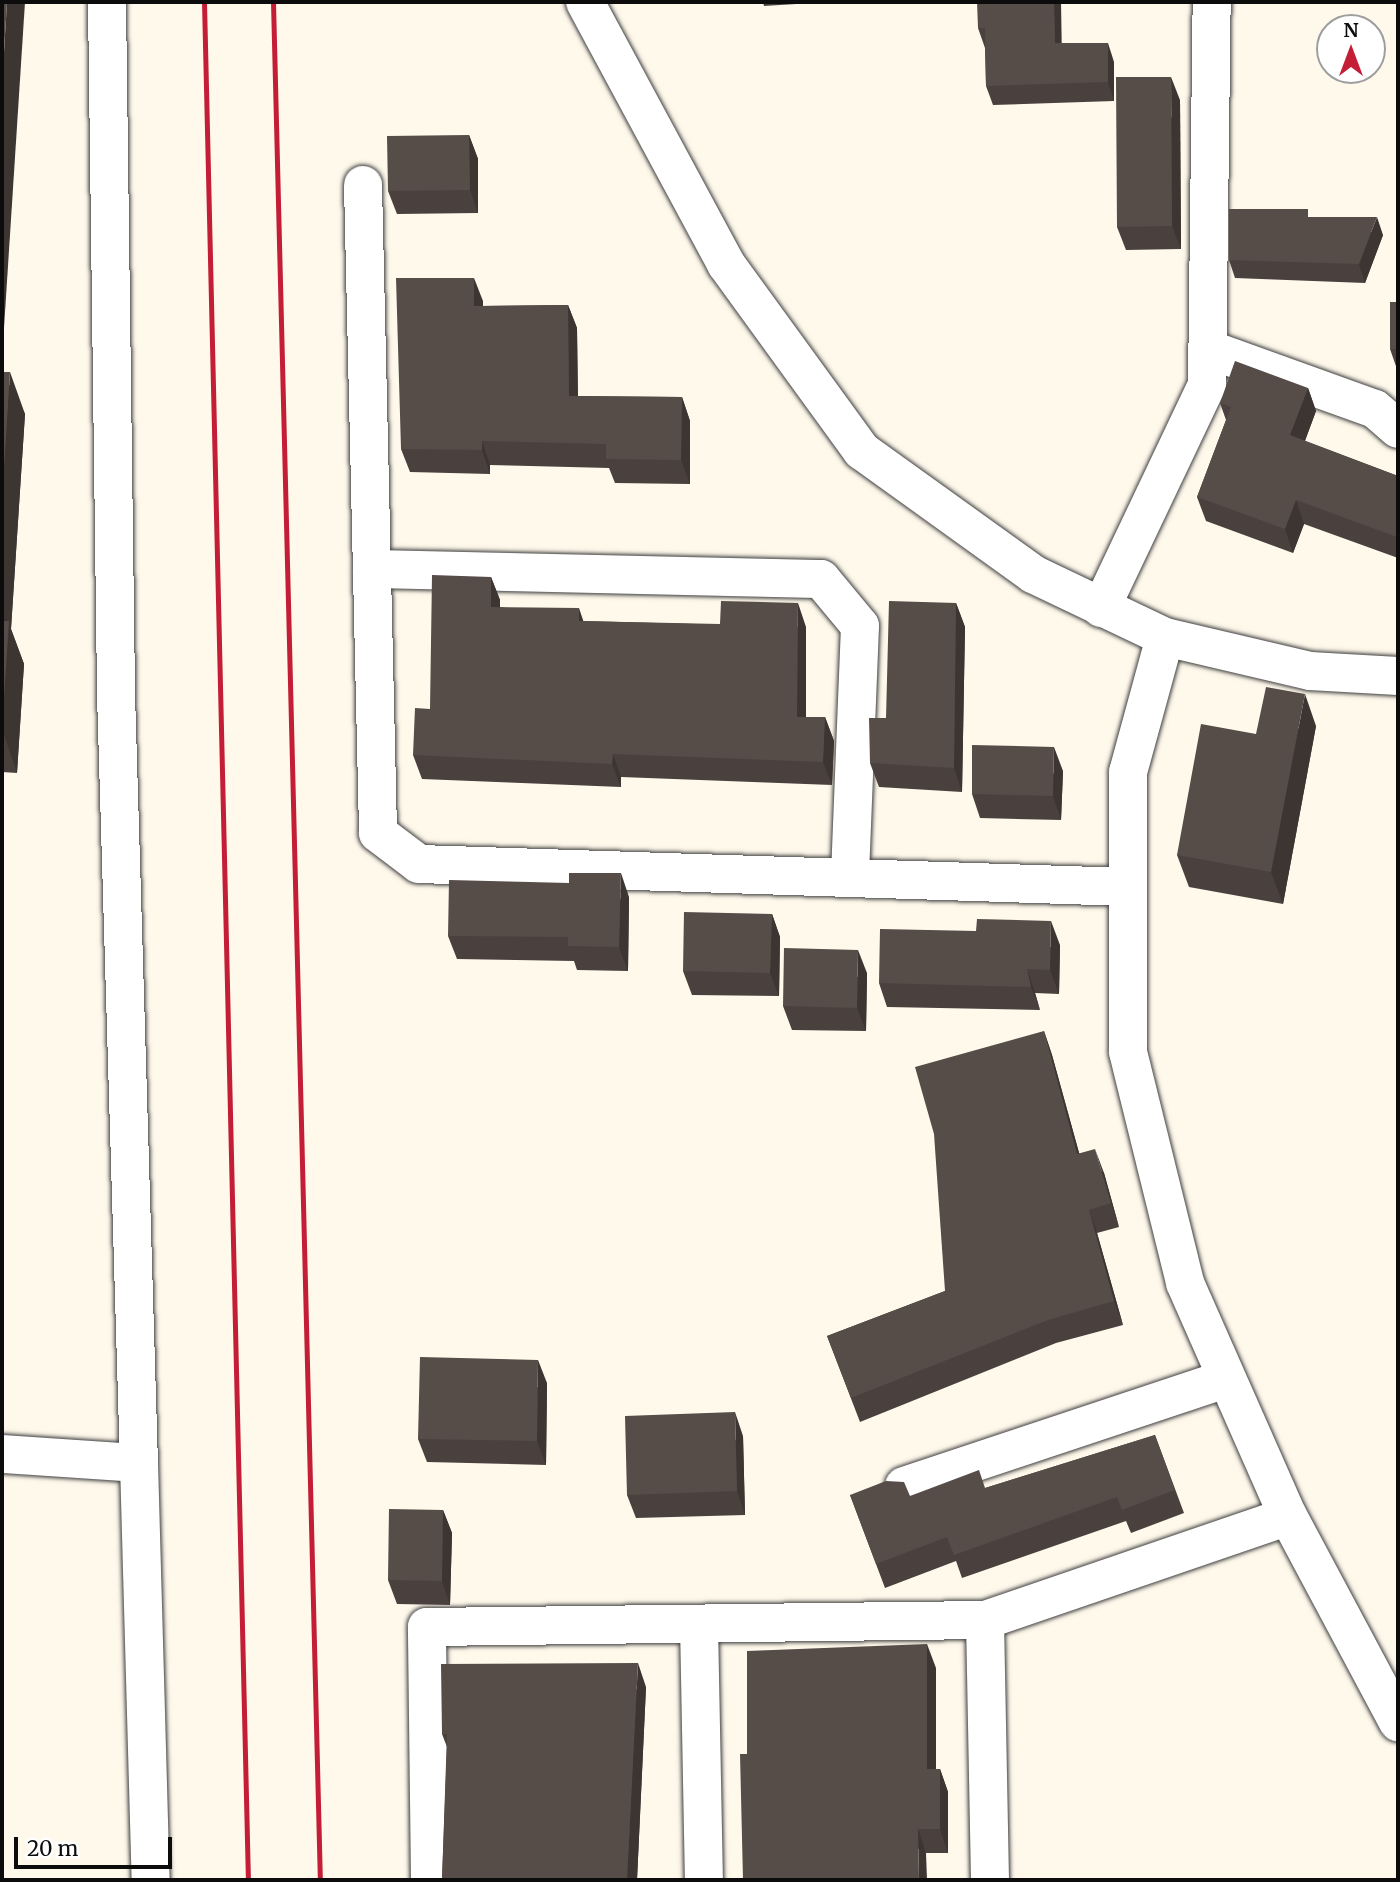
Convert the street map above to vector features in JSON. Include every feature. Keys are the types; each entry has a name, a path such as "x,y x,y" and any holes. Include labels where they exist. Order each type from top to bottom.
{"street":[{"path":"107,2 116,694 151,1880"},
{"path":"584,2 726,264 862,451 1033,574 1165,637 1310,671 1398,676"},
{"path":"1101,607 1208,386 1212,2"},
{"path":"363,185 379,833 419,864 1126,887"},
{"path":"1208,349 1374,409 1398,429"},
{"path":"372,569 821,579 860,626 850,878"},
{"path":"1165,637 1128,772 1128,1052 1185,1283 1225,1379 1288,1516 1398,1722"},
{"path":"904,1486 1225,1379"},
{"path":"2,1454 139,1463"},
{"path":"430,1880 427,1627 985,1620 1288,1516"},
{"path":"985,1620 990,1880"},
{"path":"699,1624 704,1880"}],"building":[{"path":"2,2 7,2 2,85"},
{"path":"977,2 1054,2 1055,43 1108,43 1108,82 986,86 985,28 978,28"},
{"path":"1116,77 1171,77 1172,226 1117,227"},
{"path":"469,135 470,190 388,191 387,136"},
{"path":"1229,209 1308,209 1308,217 1377,217 1359,264 1229,260"},
{"path":"396,278 474,278 474,306 568,305 569,396 682,397 681,460 606,459 606,444 482,441 482,450 401,449"},
{"path":"1390,302 1398,302 1398,349 1390,349"},
{"path":"1235,361 1308,388 1290,435 1398,476 1397,537 1296,500 1285,529 1197,497 1231,407 1220,403"},
{"path":"2,372 10,372 2,500"},
{"path":"432,575 491,577 491,607 579,608 579,621 720,624 721,601 798,603 797,717 825,717 823,762 613,754 612,764 413,755 415,708 430,709"},
{"path":"889,601 956,603 954,768 870,763 869,718 886,718"},
{"path":"2,621 9,621 2,729"},
{"path":"1266,687 1305,694 1271,872 1177,855 1201,724 1256,734"},
{"path":"972,745 1054,747 1053,796 972,794"},
{"path":"569,873 621,873 619,947 568,946 568,937 448,936 449,880 569,883"},
{"path":"684,912 772,914 770,973 683,971"},
{"path":"977,919 1051,921 1050,970 1027,969 1031,987 879,983 880,929 976,931"},
{"path":"784,948 858,950 857,1008 783,1006"},
{"path":"1044,1031 1077,1154 1095,1149 1111,1203 1089,1210 1114,1301 1048,1320 851,1398 827,1336 945,1291 934,1134 915,1067"},
{"path":"420,1357 538,1360 537,1441 418,1439"},
{"path":"735,1412 737,1491 627,1495 625,1416"},
{"path":"1155,1435 1175,1490 1122,1510 1117,1497 954,1555 947,1537 876,1564 850,1495 886,1481 904,1482 910,1496 979,1470 985,1488"},
{"path":"389,1509 443,1510 442,1581 388,1580"},
{"path":"927,1644 927,1769 940,1769 940,1829 918,1829 919,1880 743,1880 740,1754 747,1754 747,1651"},
{"path":"638,1663 627,1880 442,1880 447,1734 442,1734 441,1664"}],"railway":[{"path":"204,2 248,1880"},
{"path":"273,2 320,1880"}]}
